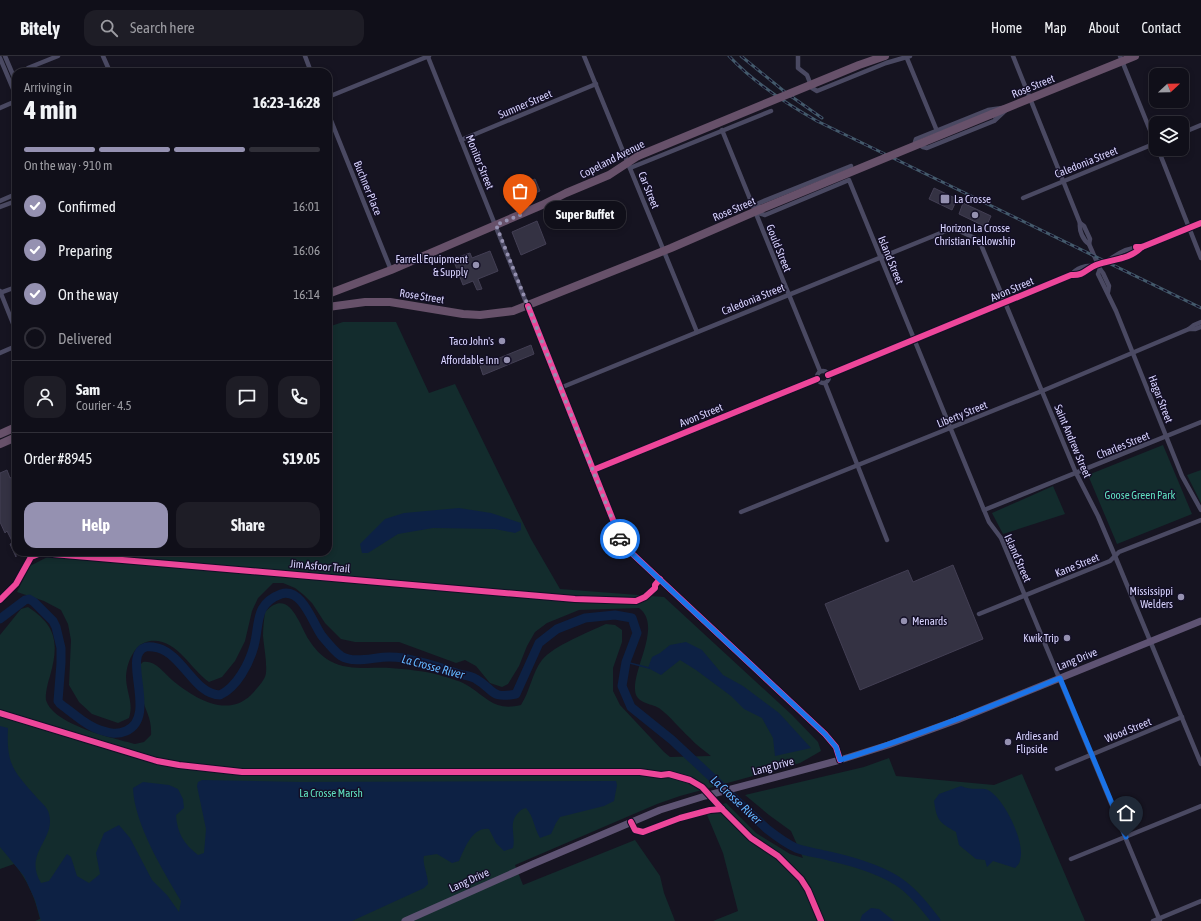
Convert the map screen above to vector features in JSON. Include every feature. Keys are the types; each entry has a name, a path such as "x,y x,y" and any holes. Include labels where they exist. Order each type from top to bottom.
{"highway":[{"name":"Copeland Avenue","path":"332,292 391,270 496,225 629,165 638,156 859,65 885,56"},
{"name":"Rose Street","path":"332,306 365,302 390,302 462,314 480,314 513,310 528,306 1030,99 1121,59 1135,56"},
{"path":"0,434 12,429"},
{"path":"0,444 12,439"}],"main road":[{"name":"Lang Drive","path":"405,921 660,810 705,796 840,760 888,745 958,720 1201,621"}],"street":[{"path":"5,56 12,73"},
{"path":"28,68 58,56"},
{"path":"103,56 108,68"},
{"path":"305,56 310,68"},
{"path":"332,95 428,56"},
{"name":"Monitor Street","path":"428,56 619,536 626,548 825,734 836,747 840,760"},
{"name":"Car Street","path":"584,56 697,332"},
{"path":"798,56 798,68 807,75 812,88 817,91 886,63 908,57 936,131"},
{"name":"Hagar Street","path":"1013,56 1080,223 1080,228 1085,242 1089,244 1098,274 1104,288 1108,292 1182,476 1201,510"},
{"path":"0,58 12,86"},
{"path":"1121,59 1149,127"},
{"name":"Sumner Street","path":"461,140 596,84"},
{"path":"0,108 12,103"},
{"path":"1009,107 994,121 927,148 923,148 915,142 916,140 936,131 988,110 1009,107"},
{"path":"629,165 771,111"},
{"name":"Buchner Place","path":"332,123 391,270"},
{"path":"1189,130 1201,125"},
{"name":"Gould Street","path":"722,130 758,210 789,294 820,371"},
{"name":"Caledonia Street","path":"1023,198 1149,147"},
{"path":"1161,156 1201,258"},
{"path":"758,210 759,203 851,166"},
{"name":"Island Street","path":"758,210 765,215 849,180 989,522 1001,538 1126,837 1159,920"},
{"path":"0,201 12,196"},
{"path":"0,207 12,202"},
{"path":"1097,267 1115,255 1135,247 1142,247 1201,223"},
{"name":"Caledonia Street","path":"560,388 953,228"},
{"name":"Saint Andrew Street","path":"953,228 979,240 1076,473 1098,516 1115,556 1201,764"},
{"name":"Avon Street","path":"828,375 1071,275 1074,271 1088,265 1097,267"},
{"path":"12,288 0,292 12,320"},
{"name":"Liberty Street","path":"741,512 1042,391 1189,329 1201,322"},
{"name":"Liberty Street","path":"1189,329 1195,330 1201,327"},
{"path":"0,353 12,348"},
{"path":"820,371 826,372 828,375 828,380 825,383 821,383 817,379 817,374 820,371"},
{"name":"Avon Street","path":"593,470 817,379"},
{"path":"825,383 887,540"},
{"name":"Charles Street","path":"984,510 1201,422"},
{"name":"Kane Street","path":"979,614 1110,561 1119,552 1201,520"},
{"name":"Wood Street","path":"1057,769 1182,717"},
{"path":"1071,859 1201,806"},
{"path":"1153,921 1159,920 1201,901"}],"green space":[{"name":"La Crosse Marsh","path":"343,322 396,322 429,393 455,384 531,539 560,589 664,597 792,715 818,742 821,751 800,763 680,796 657,804 515,865 523,885 635,840 660,876 664,893 675,921 35,921 40,919 38,911 23,876 14,864 0,869 0,635 21,609 28,607 45,621 50,629 55,645 53,665 46,697 51,709 60,717 85,729 135,744 144,742 151,735 150,720 142,698 141,690 140,665 143,662 155,665 180,687 200,699 221,705 231,705 241,702 251,695 264,679 266,673 263,636 265,612 273,605 281,603 287,605 292,610 313,646 330,661 344,666 402,669 439,675 463,683 493,703 505,707 521,705 527,694 533,676 542,660 547,655 572,640 606,624 615,625 622,630 622,642 613,668 613,691 620,705 670,757 711,756 695,743 663,711 656,706 640,700 636,694 635,689 638,669 648,635 648,625 645,615 639,608 579,610 547,623 535,632 527,646 519,666 508,684 502,687 490,683 476,666 465,660 456,663 399,642 355,642 341,639 325,623 312,603 304,595 295,588 283,583 273,583 258,598 252,611 245,641 235,661 222,677 209,682 176,649 160,641 150,641 143,643 138,647 132,654 128,664 126,682 131,707 129,718 118,723 92,714 79,702 69,685 71,640 68,624 61,610 44,601 17,592 30,566 49,556 332,556 332,326"},
{"name":"Goose Green Park","path":"1163,445 1192,514 1117,544 1088,475"},
{"path":"1201,470 1201,503 1187,475"},
{"path":"1053,486 1065,514 1003,534 992,513"},
{"path":"889,758 896,776 994,785 1022,774 1085,921 713,921 738,911 723,853 705,810 726,803 756,833 790,854 803,858 791,831 745,795 864,767"}],"water":[{"path":"459,508 491,513 521,523 521,530 515,533 495,529 433,528 398,534 368,553 362,553 360,544 385,519 404,513"},
{"path":"686,642 702,650 723,675 743,686 779,713 811,748 775,756 773,738 762,718 744,709 731,696 696,670 680,660 661,675 648,668 652,657 670,645"},
{"path":"0,726 8,728 9,752 14,768 23,782 46,808 49,814 50,823 48,832 37,855 36,863 36,872 41,883 49,881 67,854 71,857 77,876 89,883 100,874 96,853 104,833 119,825 130,838 152,880 167,895 179,912 181,901 166,876 138,816 133,788 143,782 169,785 178,789 183,799 184,808 176,815 178,827 182,838 198,855 204,853 206,829 197,786 198,782 202,780 300,782 616,781 617,785 614,801 604,806 560,817 551,834 540,838 529,811 526,808 522,810 513,821 513,848 504,851 496,843 489,829 483,829 478,831 470,839 459,861 452,863 437,854 424,856 428,884 424,888 352,921 41,921 35,900 24,876 0,847"},
{"path":"961,786 988,790 1001,802 1007,811 1017,832 1020,843 1020,861 1015,868 993,861 987,867 985,860 976,859 959,845 956,832 942,823 938,817 934,801 939,794"},
{"path":"871,908 879,909 894,921 860,921 862,915"}],"building":[{"path":"535,179 540,191 533,194 528,182"},
{"path":"934,188 957,199 952,210 929,199"},
{"name":"Horizon La Crosse Christian Fellowship","path":"963,203 991,216 986,227 959,214"},
{"path":"537,221 546,244 521,255 512,232"},
{"name":"Farrell Equipment & Supply","path":"490,251 498,271 478,279 482,289 477,290 473,281 463,285 453,259 470,253 472,258"},
{"name":"Affordable Inn","path":"531,345 534,354 483,375 480,366"},
{"path":"7,470 10,478 12,477 12,541 7,531 5,533 0,522 0,473"},
{"name":"Menards","path":"953,565 983,639 860,690 825,604 908,570 913,582"}],"waterway":[{"name":"La Crosse River","path":"0,619 25,600 29,599 34,602 53,621 56,627 61,648 58,701 91,726 110,733 116,733 126,731 135,724 139,713 140,700 137,673 139,652 146,647 154,647 167,652 175,658 203,689 220,695 237,681 246,667 254,646 262,609 272,598 281,594 288,593 301,601 322,636 341,656 352,660 389,657 409,659 472,677 493,692 501,695 516,694 539,643 557,629 585,618 615,615 632,618 637,633 626,662 622,686 631,707 672,740 767,829 781,839 800,849 868,867 887,875 903,885 912,893 936,921"},
{"path":"626,662 649,668"}],"railway":[{"path":"729,56 759,84 817,121 1201,308"},
{"path":"741,56 785,92 822,118"}],"cycle path":[{"path":"1136,247 1142,247 1201,223"},
{"path":"828,375 1071,275 1082,273 1096,265 1126,257 1142,247"},
{"path":"528,306 623,545 825,734 836,747 840,760"},
{"path":"593,470 817,379"},
{"name":"Jim Asfoor Trail","path":"0,600 16,584 31,557 34,556"},
{"name":"Jim Asfoor Trail","path":"76,556 575,599 636,601 645,597 655,588 655,585 660,579"},
{"path":"0,713 157,761 242,772 640,772 661,775 669,774 690,780 702,787 751,838 778,856 801,879 808,890 821,921"},
{"path":"631,822 635,830 643,832 680,818 710,810 722,809"}],"way so far":[{"path":"520,215 496,225 620,539"}],"place":[{"name":"La Crosse","path":"945,199"},
{"name":"Super Buffet","path":"520,215"},
{"name":"Horizon La Crosse Christian Fellowship","path":"975,215"},
{"name":"Farrell Equipment & Supply","path":"476,265"},
{"name":"Taco John's","path":"502,341"},
{"name":"Affordable Inn","path":"507,360"},
{"name":"Mississippi Welders","path":"1181,597"},
{"name":"Menards","path":"904,621"},
{"name":"Kwik Trip","path":"1067,638"},
{"name":"Ardies and Flipside","path":"1008,742"}],"route":[{"path":"620,539 626,548 825,734 836,747 840,760 888,745 958,720 1060,678 1126,837"}]}
